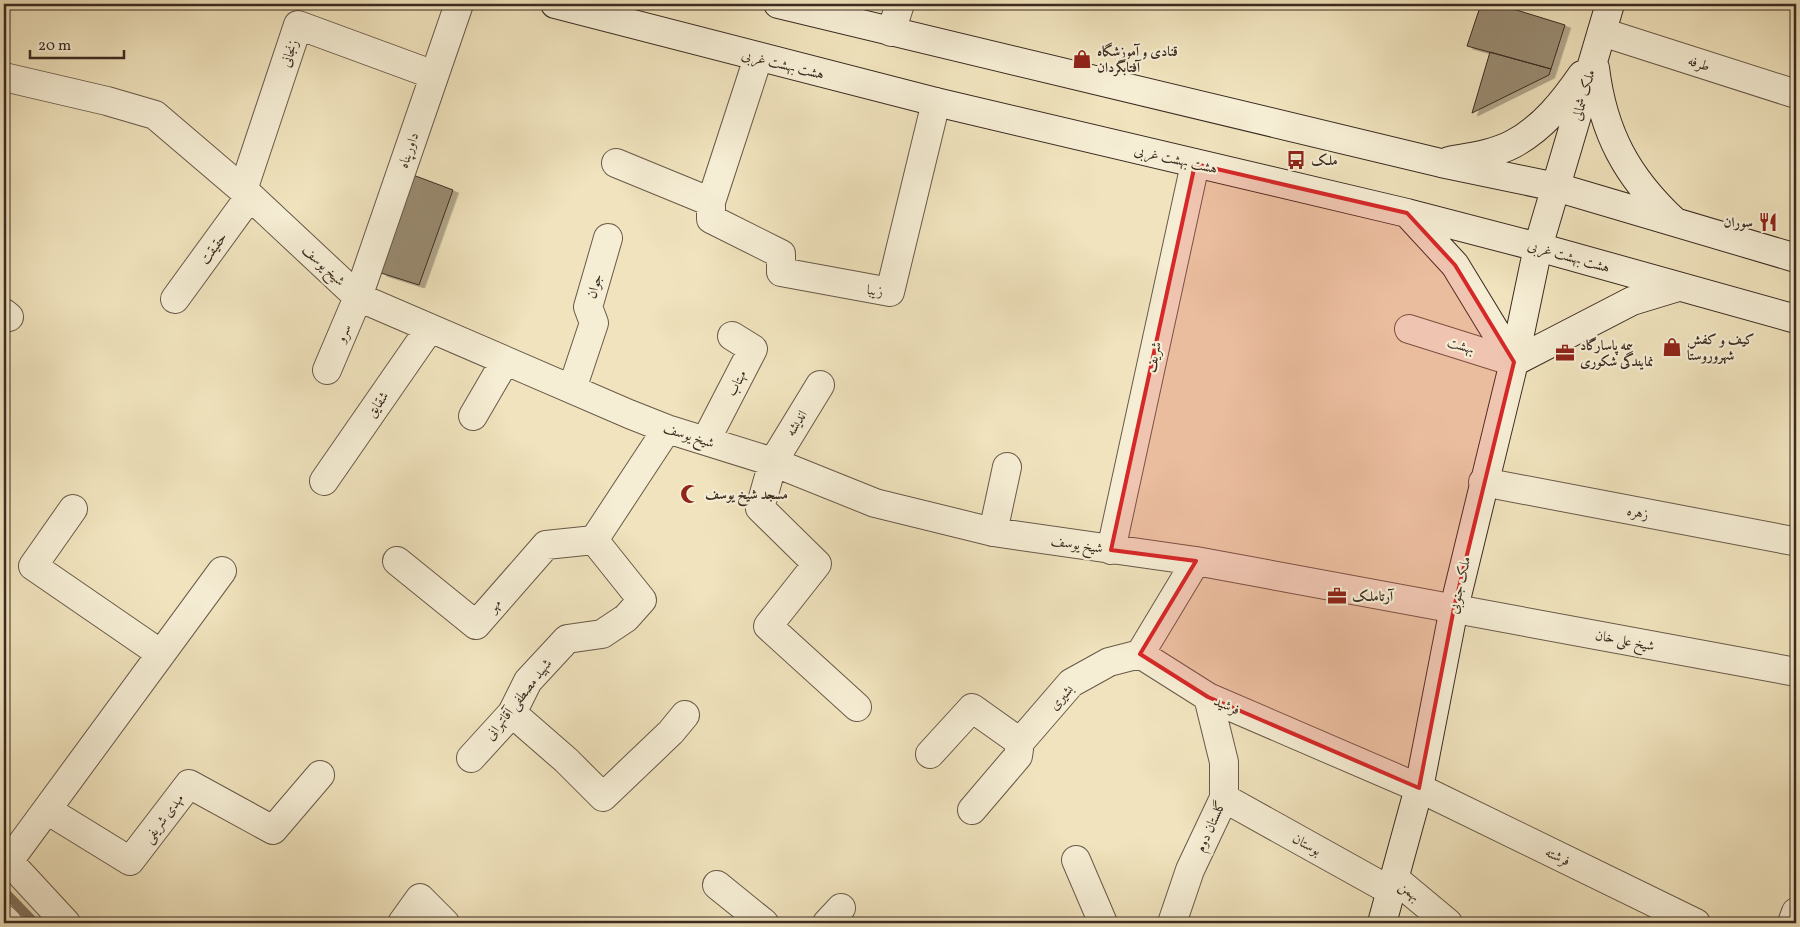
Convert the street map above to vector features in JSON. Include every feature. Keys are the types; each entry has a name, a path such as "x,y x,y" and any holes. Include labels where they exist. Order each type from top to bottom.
{"street":[{"name":"داورپناه","path":"358,297 459,4"},
{"name":"هشت بهشت غربی","path":"555,4 758,58 936,102 1407,213 1538,247 1796,319"},
{"path":"778,4 1441,163 1556,187 1796,258"},
{"path":"891,32 900,4"},
{"name":"ملک شمالی","path":"1556,187 1610,4"},
{"name":"زنجانی","path":"246,193 298,25 434,75"},
{"name":"طرفه","path":"1602,32 1796,94"},
{"path":"616,163 711,202 758,58"},
{"path":"1441,163 1481,154 1513,144 1538,126 1562,104 1594,60"},
{"path":"1594,60 1598,97 1624,159 1639,185 1677,224"},
{"name":"شیخ یوسف","path":"4,77 107,101 154,115 246,193 358,297 668,429 773,462 875,503 993,532 1196,561 1454,608"},
{"name":"زیبا","path":"711,202 711,218 781,254 781,272 890,292 936,102"},
{"name":"شریف","path":"1111,550 1195,164"},
{"path":"1538,247 1556,187"},
{"name":"حقیقت","path":"176,299 246,193"},
{"path":"1407,213 1455,265 1514,362 1632,301 1678,287"},
{"name":"جوان","path":"572,389 594,323 588,307 608,238"},
{"name":"ملک جنوبی","path":"1382,923 1419,788 1454,608 1483,482 1514,362 1538,247"},
{"name":"سرو","path":"327,370 358,297"},
{"name":"شقایق","path":"324,480 430,328"},
{"name":"بهشت","path":"1409,329 1514,362"},
{"name":"مهتاب","path":"706,440 753,349 732,336"},
{"path":"473,416 505,360"},
{"name":"اندیشه","path":"820,385 773,462 760,508 817,564 768,626 857,707"},
{"path":"594,540 668,429"},
{"path":"993,532 1007,467"},
{"name":"زهره","path":"1483,482 1793,541"},
{"path":"73,509 33,566 161,654"},
{"name":"مهر","path":"397,561 476,625 546,545 594,540"},
{"name":"شهید مصطفی آقاتهرانی","path":"471,758 512,712 528,681 567,639 602,634 626,618 642,600 594,540"},
{"path":"1140,654 1196,561"},
{"path":"66,923 6,858 47,810 222,572"},
{"name":"شیخ علی خان","path":"1454,608 1796,672"},
{"name":"فرشید","path":"1140,654 1208,697 1419,788"},
{"name":"بشیری","path":"972,810 1018,756 1020,742 1071,683 1109,662 1140,654"},
{"name":"گلستان دوم","path":"1172,923 1190,870 1224,798 1224,762 1208,697"},
{"path":"930,754 972,708 1020,742"},
{"path":"512,712 566,760 603,798 685,716"},
{"name":"مهدی شریفی","path":"47,810 130,861 189,784 272,830 320,775"},
{"name":"فرشته","path":"1419,788 1696,923"},
{"name":"بوستان","path":"1224,798 1392,884"},
{"path":"1076,860 1103,923"},
{"name":"بهمن","path":"1392,884 1448,923"},
{"path":"717,885 764,923"},
{"path":"402,923 420,898 445,923"},
{"path":"1792,923 1796,912"},
{"path":"4,919 8,923"}],"highlighted area":[{"path":"1195,164 1407,213 1455,265 1514,362 1454,608 1419,788 1208,697 1140,654 1196,561 1111,550"}],"building":[{"path":"1481,4 1497,4 1565,25 1551,69 1467,46"},
{"path":"1490,52 1551,69 1549,75 1472,113"},
{"path":"413,175 453,190 419,285 381,273"}],"waterway":[{"path":"4,891 35,923"}],"place":[{"name":"قنادی و آموزشگاه آفتابگردان","path":"1082,59"},
{"name":"ملک","path":"1296,160"},
{"name":"سوران","path":"1768,222"},
{"name":"کیف و کفش شهروروستا","path":"1672,347"},
{"name":"بیمه پاسارگاد نمایندگی شکوری","path":"1565,353"},
{"name":"مسجد شیخ یوسف","path":"690,494"},
{"name":"آرتاملک","path":"1337,596"}]}
